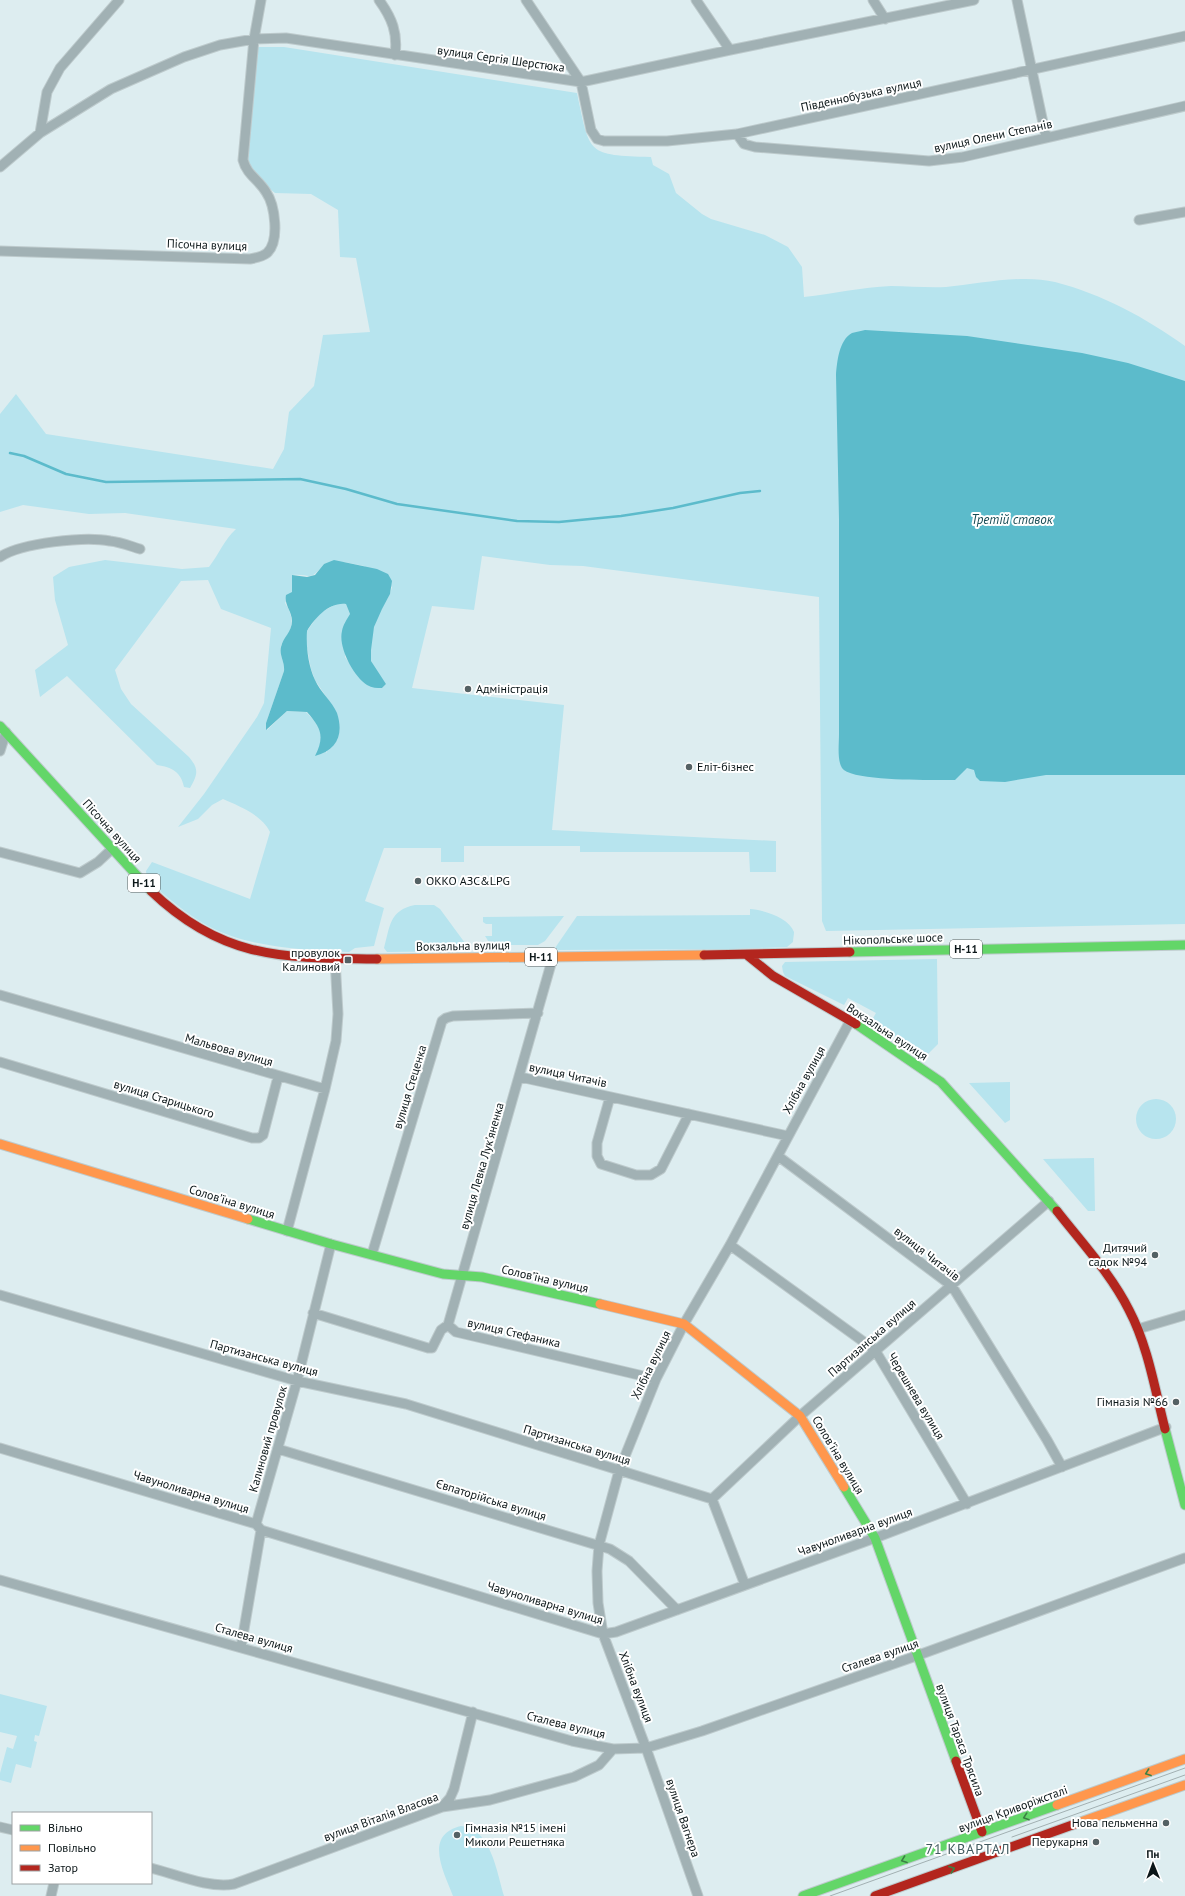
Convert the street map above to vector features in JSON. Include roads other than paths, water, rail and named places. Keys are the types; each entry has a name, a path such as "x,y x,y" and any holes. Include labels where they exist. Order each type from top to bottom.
{"street":[{"path":"40,133 47,92 60,68 119,0"},
{"name":"Пісочна вулиця","path":"0,251 250,259 261,257 266,254 273,243 274,220 270,200 260,184 248,172 243,160 254,39 261,0"},
{"path":"379,0 392,20 397,41 396,55"},
{"path":"526,0 581,82"},
{"path":"696,0 730,50"},
{"path":"873,0 886,19"},
{"name":"вулиця Сергія Шерстюка","path":"0,167 40,133 111,89 184,56 220,45 254,39 286,38 581,82 886,19 946,3 974,0"},
{"path":"1017,0 1046,137"},
{"name":"Південнобузька вулиця","path":"581,82 591,130 597,139 604,142 667,142 737,134 1185,36"},
{"name":"вулиця Олени Степанів","path":"737,134 744,144 755,147 929,161 963,157 1185,106"},
{"path":"1139,220 1185,212"},
{"path":"0,557 17,549 41,544 81,540 110,540 140,549"},
{"path":"0,750 3,729"},
{"name":"Пісочна вулиця","path":"3,729 113,848 137,877 165,904 194,926 210,935 237,946 263,953 299,958 335,959"},
{"path":"0,852 80,873 98,862 113,848"},
{"name":"Нікопольське шосе","path":"747,956 937,949 1185,945"},
{"name":"Вокзальна вулиця","path":"335,959 747,956 773,976 850,1021 941,1082 1049,1201 1113,1282 1129,1309 1138,1329 1166,1427 1185,1505"},
{"name":"вулиця Левка Лукʼяненка","path":"448,1325 553,957"},
{"path":"287,1231 325,1089 336,1041 338,1014 335,959"},
{"name":"Мальвова вулиця","path":"0,995 278,1077 325,1089"},
{"name":"вулиця Стеценка","path":"372,1254 442,1022 448,1017 453,1016 538,1013"},
{"name":"Хлібна вулиця","path":"646,1748 603,1634 598,1603 597,1571 599,1545 619,1471 656,1379 684,1324 730,1245 850,1021"},
{"name":"вулиця Старицького","path":"0,1062 252,1138 259,1138 263,1135 278,1077"},
{"name":"вулиця Читачів","path":"520,1077 788,1136"},
{"name":"вулиця Читачів","path":"610,1097 597,1143 597,1156 601,1164 636,1175 651,1175 661,1169 689,1114"},
{"name":"Соловʼїна вулиця","path":"0,1144 331,1244 443,1274 482,1277 684,1324 800,1416 875,1538 916,1656"},
{"name":"вулиця Читачів","path":"778,1156 952,1286 1047,1440 1062,1467"},
{"name":"Партизанська вулиця","path":"0,1295 297,1381 406,1404 712,1499 800,1416 1049,1201"},
{"name":"Калиновий провулок","path":"241,1647 259,1527 331,1244"},
{"name":"Черешнева вулиця","path":"730,1245 875,1350 967,1504"},
{"path":"313,1313 428,1348 432,1348 441,1330 448,1325"},
{"path":"1138,1329 1185,1315"},
{"name":"вулиця Стефаника","path":"448,1325 456,1332 656,1379"},
{"name":"Чавуноливарна вулиця","path":"0,1448 603,1634 616,1632 875,1538 1166,1427"},
{"name":"Євпаторійська вулиця","path":"278,1449 599,1545 617,1553 629,1561 677,1610"},
{"path":"712,1499 745,1585"},
{"name":"Сталева вулиця","path":"0,1580 572,1740 613,1749 646,1748 702,1731 916,1656 1185,1558"},
{"name":"вулиця Тараса Трясила","path":"916,1656 982,1832"},
{"path":"442,1807 450,1798 454,1789 473,1712"},
{"name":"вулиця Вагнера","path":"646,1748 698,1896"},
{"name":"вулиця Віталія Власова","path":"152,1868 224,1886 246,1880 442,1807 490,1800 574,1777 599,1766 613,1749"},
{"name":"вулиця Криворіжсталі","path":"803,1896 1185,1759"},
{"path":"876,1896 1185,1785"},
{"path":"0,1827 12,1830"},
{"path":"51,1896 54,1884"}],"water":[{"name":"Третій ставок","path":"865,330 967,336 1082,353 1128,363 1185,381 1185,775 1046,775 1005,782 980,781 976,777 974,770 967,768 955,780 907,780 873,778 848,772 842,768 839,761 839,519 836,375 841,346 844,341 852,333"},
{"path":"334,560 377,569 388,574 392,581 390,594 374,627 371,650 371,661 386,684 382,688 367,685 357,675 344,653 341,638 342,631 350,614 346,604 340,604 328,608 318,616 307,631 307,650 309,662 317,684 337,713 340,728 339,735 333,746 329,750 315,756 320,743 320,732 316,723 307,712 287,711 266,730 266,723 284,671 281,650 282,643 292,625 292,617 287,605 286,595 292,592 292,575 307,577 315,575 324,564"}],"waterway":[{"path":"10,453 24,456 66,474 106,482 300,479 346,489 397,504 517,521 559,522 621,516 673,508 740,493 760,491"}],"tram line":[{"path":"830,1896 1185,1768"},
{"path":"1012,1837 1185,1775"}],"place":[{"name":"Адміністрація","path":"468,689"},
{"name":"Еліт-бізнес","path":"689,767"},
{"name":"ОККО АЗС&LPG","path":"418,881"},
{"name":"провулок Калиновий","path":"348,960"},
{"name":"Дитячий садок №94","path":"1155,1255"},
{"name":"Гімназія №66","path":"1176,1402"},
{"name":"Нова пельменна","path":"1166,1823"},
{"name":"Гімназія №15 імені Миколи Решетняка","path":"457,1835"},
{"name":"Перукарня","path":"1096,1842"}],"district":[{"name":"71 КВАРТАЛ","path":"968,1849"}]}
